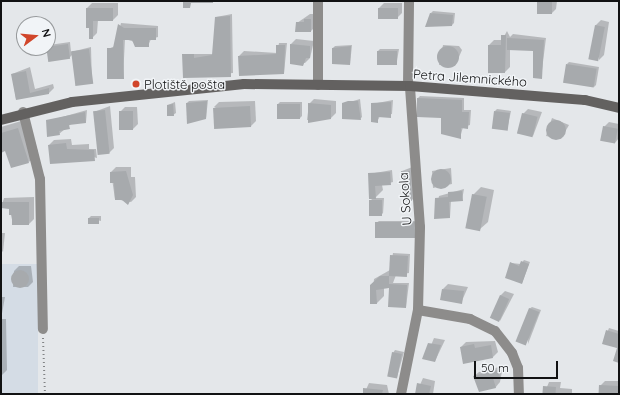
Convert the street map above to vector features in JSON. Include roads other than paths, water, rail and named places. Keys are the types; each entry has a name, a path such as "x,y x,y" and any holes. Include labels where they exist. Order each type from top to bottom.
{"street":[{"path":"318,1 318,85"},
{"name":"U Sokola","path":"401,394 418,310 420,227 409,86 410,1"},
{"name":"Petra Jilemnického","path":"1,120 23,112 72,102 244,84 409,86 585,100 619,108"},
{"path":"23,112 40,179 43,329"},
{"path":"418,310 470,319 495,331 512,353 518,368 519,394"}],"place":[{"name":"Plotiště pošta","path":"136,84"}]}
